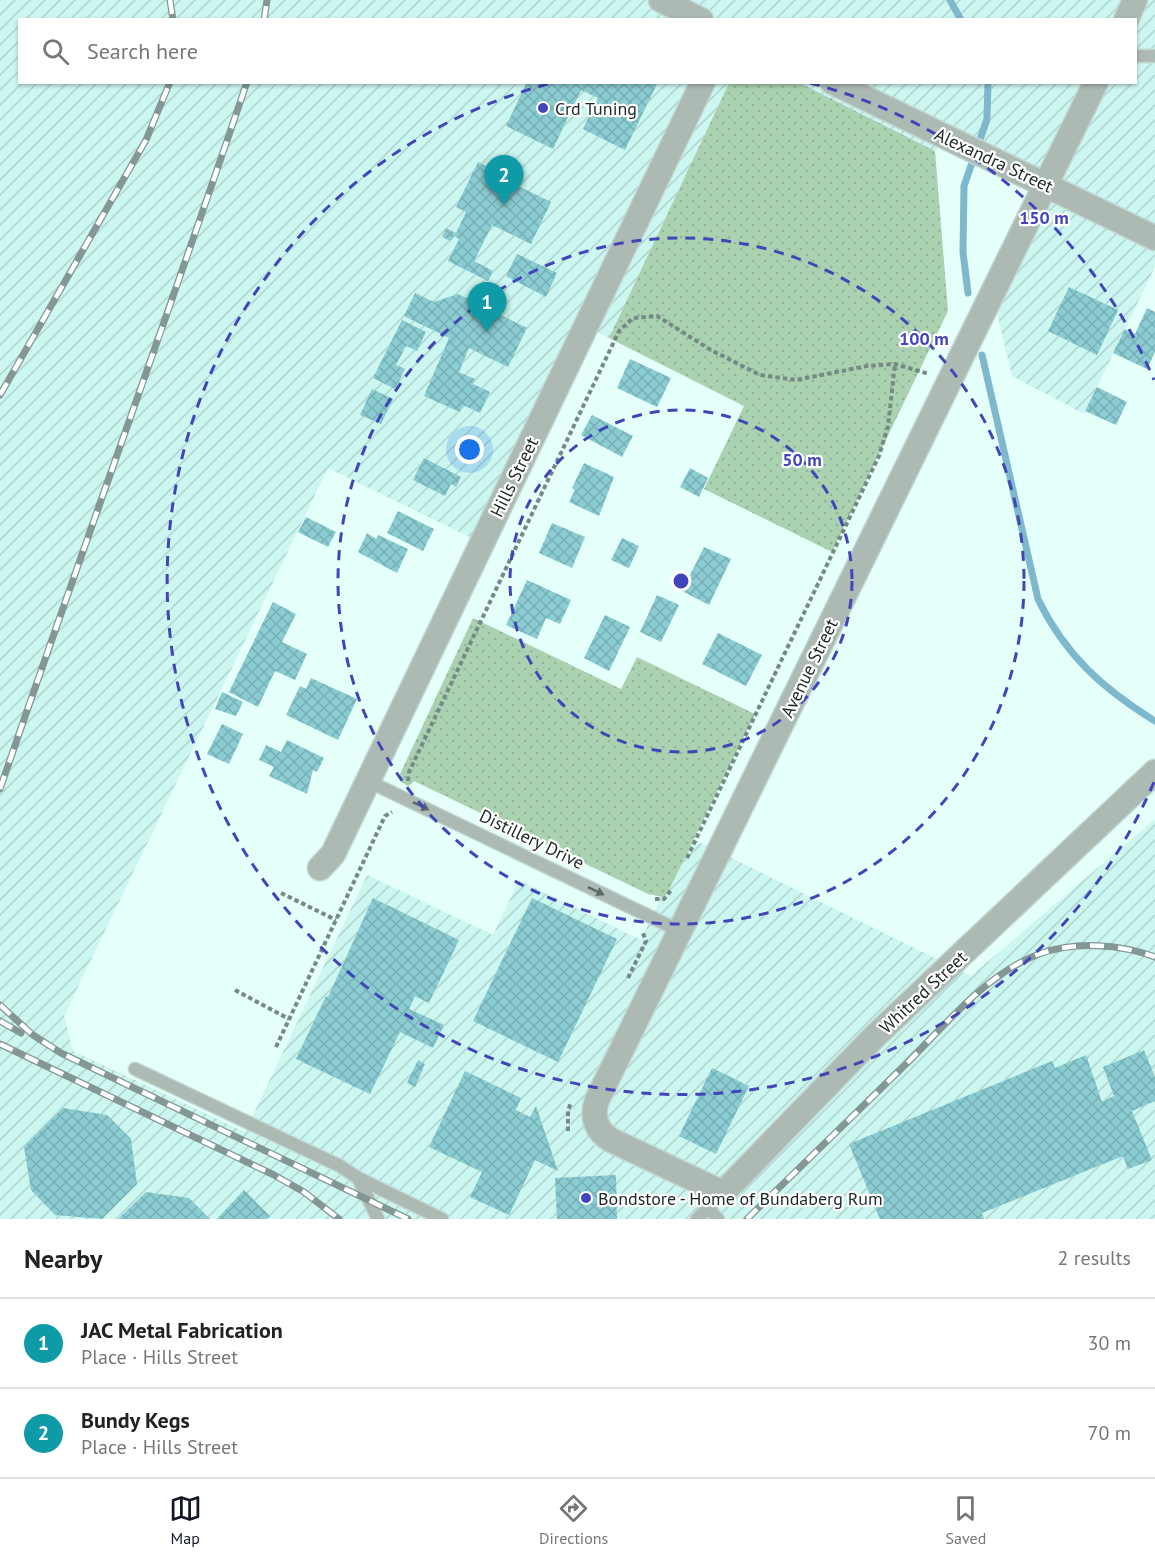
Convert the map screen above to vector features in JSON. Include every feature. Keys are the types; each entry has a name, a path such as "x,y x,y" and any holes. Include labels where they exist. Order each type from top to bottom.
{"street":[{"path":"661,0 697,18"},
{"path":"1127,18 1136,0"},
{"name":"Hills Street","path":"320,868 333,854 702,84"},
{"name":"Alexandra Street","path":"836,84 1155,238"},
{"name":"Avenue Street","path":"716,1201 603,1135 594,1119 597,1100 1095,84"},
{"name":"Whitred Street","path":"716,1201 874,1037 1155,772"}],"lane":[{"path":"1137,56 1155,56"},
{"name":"Distillery Drive","path":"368,781 680,931"},
{"path":"135,1069 340,1166 358,1178 442,1219"},
{"path":"358,1178 378,1219"},
{"path":"716,1201 718,1219"},
{"name":"Whitred Street","path":"698,1219 716,1201"}],"path":[{"path":"276,1047 385,816 392,812 401,813 414,785 407,779 409,772 619,331 633,318 657,316 711,350 760,375 796,380 867,366 895,364 917,369 948,384"},
{"path":"682,868 879,456 888,426 895,364"},
{"path":"626,982 646,941 642,932 624,922 638,892 664,899 677,878"},
{"path":"281,893 336,920"},
{"path":"235,990 289,1019"},
{"path":"568,1131 568,1111 574,1095"}],"shaded area":[{"path":"0,0 1155,0 1155,267 1084,414 1012,376 993,296 1048,183 947,135 935,151 802,84 1137,84 1137,18 18,18 18,84 729,84 609,338 585,326 480,542 328,468 64,1016 73,1051 245,1132 367,875 493,935 519,880 641,940 689,837 971,976 1155,819 1155,1219 0,1219"}],"green space":[{"path":"729,84 802,84 935,151 948,311 832,552 704,489 744,406 609,338"},
{"path":"473,618 621,689 637,657 755,714 669,890 663,897 648,894 414,781 408,786 401,782 400,774"}],"building":[{"path":"526,84 657,84 625,150 583,129 598,98 581,90 553,149 506,126"},
{"path":"478,162 516,180 514,184 551,202 531,244 492,225 474,261 493,271 488,281 448,261 459,239 454,236 451,241 442,237 446,228 456,233 466,212 456,207"},
{"path":"517,254 557,273 546,297 506,276"},
{"path":"1069,287 1118,310 1097,355 1048,331"},
{"path":"415,293 434,302 458,294 527,328 508,367 469,348 459,372 475,379 473,384 490,392 480,413 463,405 460,412 424,396 449,338 404,316"},
{"path":"1147,308 1155,312 1155,352 1147,369 1113,353 1125,329 1135,334"},
{"path":"402,320 426,332 417,351 406,346 396,365 405,369 395,389 373,378"},
{"path":"630,359 671,378 657,407 617,388"},
{"path":"1097,387 1127,402 1116,425 1085,411"},
{"path":"372,389 393,399 381,424 360,415"},
{"path":"592,415 633,436 622,457 581,435"},
{"path":"424,458 461,477 456,487 451,484 445,496 413,480"},
{"path":"584,463 614,477 599,516 569,502 575,490 572,488"},
{"path":"690,468 708,478 699,497 680,487"},
{"path":"398,511 434,529 423,551 387,533"},
{"path":"306,517 336,532 328,547 298,532"},
{"path":"552,523 585,537 572,568 539,553"},
{"path":"367,533 376,539 378,535 408,549 397,573 358,552"},
{"path":"622,538 639,546 629,568 611,560"},
{"path":"704,547 731,559 709,605 682,591"},
{"path":"527,580 571,600 560,624 546,618 537,639 506,625"},
{"path":"657,595 679,605 661,642 640,632"},
{"path":"273,602 296,614 282,642 307,654 295,680 275,671 258,707 229,692"},
{"path":"605,615 630,627 609,671 584,658"},
{"path":"718,633 762,655 746,686 702,664"},
{"path":"311,678 357,699 338,740 286,715 300,686 306,689"},
{"path":"222,692 243,702 236,716 215,709"},
{"path":"222,724 243,734 229,764 207,754"},
{"path":"287,740 324,758 317,772 313,770 307,794 269,776 274,767 259,760 266,745 281,752"},
{"path":"373,898 459,940 429,1003 415,996 409,1009 444,1025 433,1048 400,1032 370,1094 296,1059 326,996 328,997"},
{"path":"532,898 617,939 558,1062 473,1021"},
{"path":"1144,1050 1155,1077 1155,1101 1132,1111 1152,1160 1128,1169 1123,1156 982,1213 984,1219 880,1219 849,1144 1052,1061 1055,1068 1086,1055 1102,1102 1114,1096 1103,1067"},
{"path":"418,1060 425,1064 415,1087 407,1083"},
{"path":"712,1068 749,1086 716,1154 679,1136"},
{"path":"465,1071 521,1098 516,1110 530,1117 536,1106 558,1171 535,1160 509,1215 470,1197 482,1172 429,1147"},
{"path":"63,1108 107,1115 131,1139 137,1184 102,1219 55,1215 31,1190 24,1147"},
{"name":"Bondstore - Home of Bundaberg Rum","path":"616,1175 617,1219 557,1219 555,1178"},
{"path":"244,1190 270,1216 267,1219 217,1219"},
{"path":"146,1192 189,1198 210,1219 118,1219"}],"waterway":[{"path":"950,0 960,18"},
{"path":"968,293 963,252 964,186 987,119 988,84"},
{"path":"982,355 1038,599 1060,637 1087,669 1102,683 1155,721"}],"railway":[{"path":"170,0 173,18"},
{"path":"264,18 267,0"},
{"path":"0,395 146,140 169,84"},
{"path":"0,789 246,84"},
{"path":"747,1219 966,1003 1019,963 1053,950 1082,946 1127,949 1155,957"},
{"path":"0,1005 33,1035 61,1053 408,1219"},
{"path":"0,1021 21,1033"},
{"path":"0,1044 274,1175 304,1192 339,1219"}],"place":[{"name":"Crd Tuning","path":"543,108"},
{"name":"Bundy Kegs","path":"504,205"},
{"name":"JAC Metal Fabrication","path":"487,332"},
{"name":"Bondstore - Home of Bundaberg Rum","path":"586,1198"}]}
